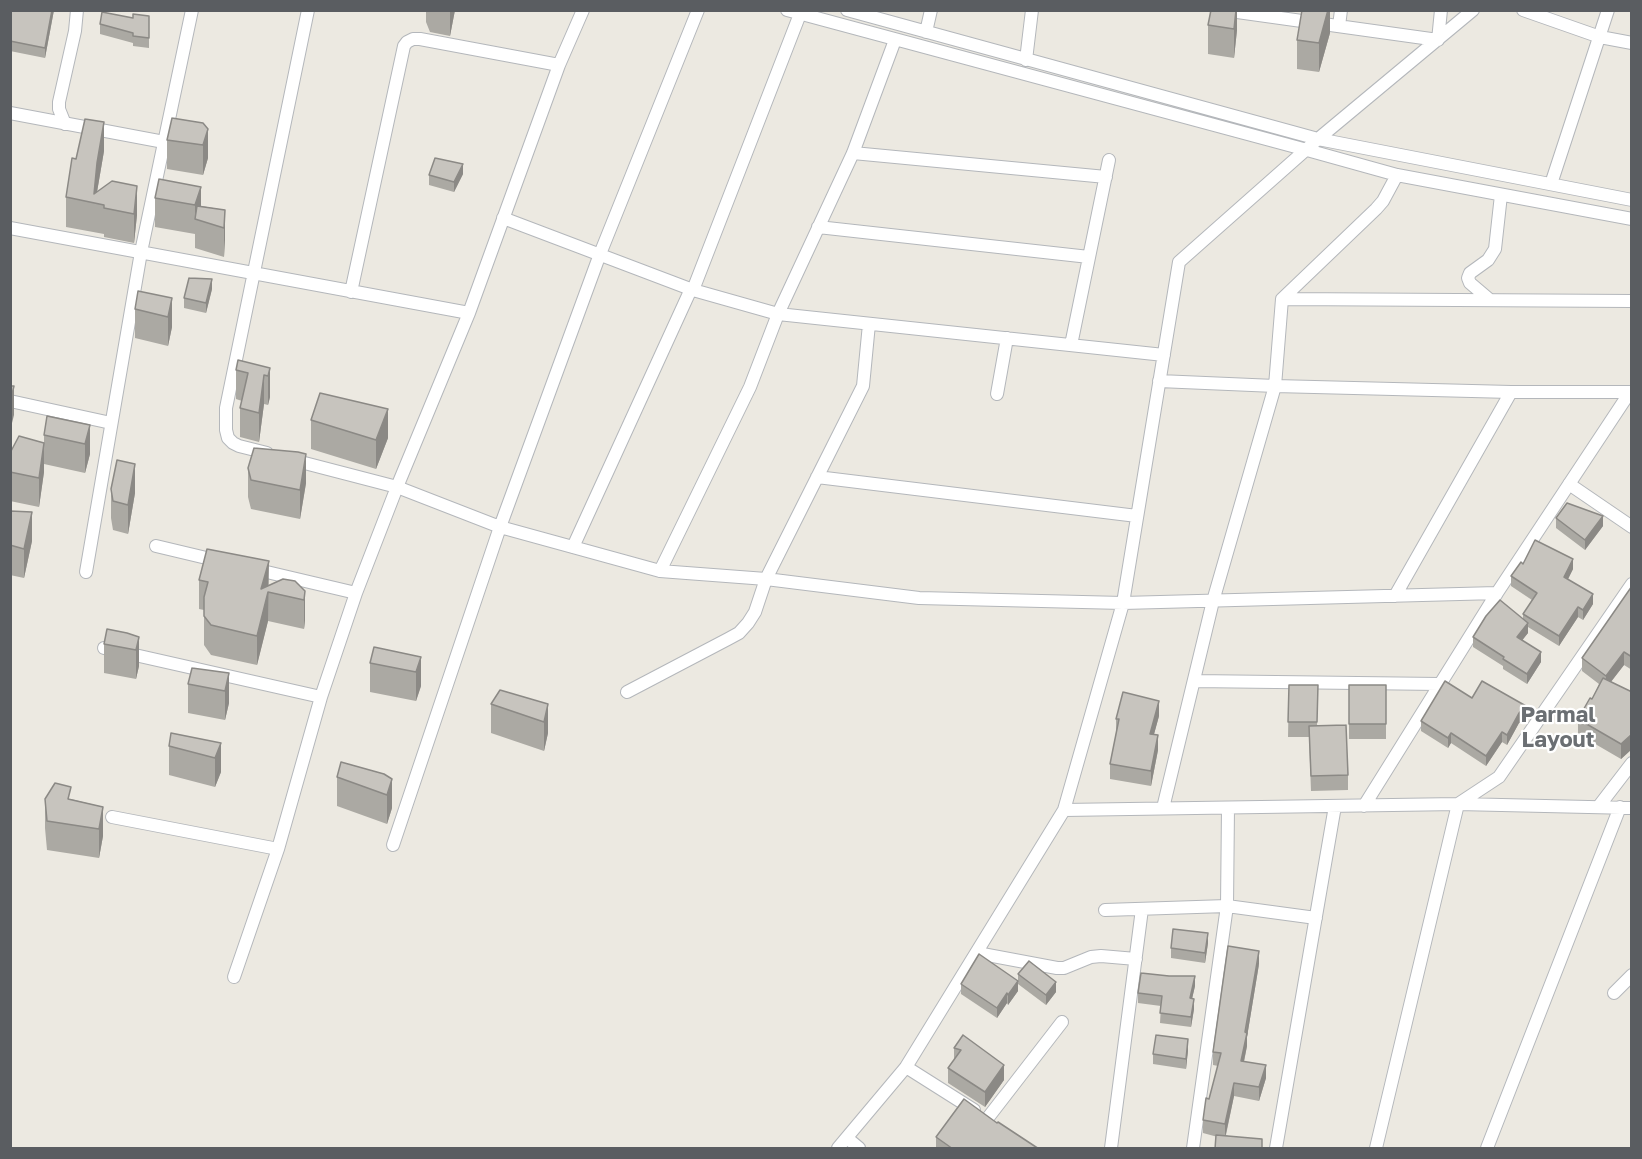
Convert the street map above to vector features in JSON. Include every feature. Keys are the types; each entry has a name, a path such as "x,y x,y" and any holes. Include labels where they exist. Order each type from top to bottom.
{"street":[{"path":"65,124 59,109 59,102 75,31 77,10"},
{"path":"86,572 141,252 192,10"},
{"path":"308,10 226,408 228,438 239,446 397,487 500,527 660,571 766,579 919,598 1122,603 1497,592"},
{"path":"234,977 278,849 321,697 356,592 469,313 559,65 582,10"},
{"path":"787,10 1397,176 1632,219"},
{"path":"847,10 1318,139 1632,200"},
{"path":"926,32 931,10"},
{"path":"1026,60 1032,10"},
{"path":"1223,10 1438,40"},
{"path":"1339,26 1341,10"},
{"path":"1438,40 1441,10"},
{"path":"838,1149 906,1067 1065,810 1122,603 1179,262 1318,139 1473,10"},
{"path":"1523,10 1600,37 1632,43"},
{"path":"1551,184 1608,10"},
{"path":"573,547 692,290 800,14"},
{"path":"393,845 500,527 600,254 696,16"},
{"path":"351,292 406,42 420,39 559,65"},
{"path":"660,571 750,387 778,314 853,153 895,40"},
{"path":"10,113 164,142"},
{"path":"853,153 1106,177"},
{"path":"1071,345 1109,160"},
{"path":"1163,808 1213,601 1275,386 1282,299 1376,209 1397,176"},
{"path":"1490,300 1470,283 1468,278 1470,273 1488,260 1496,249 1501,195"},
{"path":"503,218 692,290 778,314 1164,355"},
{"path":"818,227 1089,257"},
{"path":"10,228 469,313"},
{"path":"1282,299 1632,301"},
{"path":"627,692 739,633 748,623 755,612 766,579 863,386 869,324"},
{"path":"997,394 1007,338"},
{"path":"1159,381 1511,392 1631,392"},
{"path":"1395,596 1511,392"},
{"path":"1364,806 1497,592 1631,392"},
{"path":"10,401 111,423"},
{"path":"817,477 1137,516"},
{"path":"1569,484 1632,526"},
{"path":"156,546 356,592"},
{"path":"1376,1149 1458,804 1499,777 1632,584"},
{"path":"104,648 321,697"},
{"path":"1194,681 1439,684"},
{"path":"1599,806 1632,763"},
{"path":"1065,810 1458,804 1626,807 1487,1149"},
{"path":"1276,1149 1335,806"},
{"path":"1192,1149 1227,906 1228,808"},
{"path":"112,817 278,849"},
{"path":"1105,910 1227,906 1316,918"},
{"path":"1111,1149 1142,909"},
{"path":"977,953 1057,968 1064,968 1091,957 1136,958"},
{"path":"1614,993 1632,975"},
{"path":"906,1067 992,1122 1062,1022"},
{"path":"847,1138 859,1149"}],"building":[{"path":"10,10 52,10 45,48 10,41"},
{"path":"1211,10 1236,10 1234,29 1208,25"},
{"path":"1302,10 1328,10 1319,43 1297,40"},
{"path":"102,12 133,18 133,14 149,16 149,38 133,36 133,33 100,24"},
{"path":"172,118 203,123 208,129 203,145 167,140"},
{"path":"85,119 104,122 94,194 112,181 137,186 134,214 66,197 72,158 76,159"},
{"path":"435,158 463,164 454,182 429,175"},
{"path":"159,179 201,187 195,205 155,198"},
{"path":"197,206 225,210 224,228 195,219"},
{"path":"189,278 212,279 206,303 184,298"},
{"path":"138,291 172,298 168,317 135,309"},
{"path":"238,360 270,368 268,376 264,375 259,413 240,408 248,373 236,370"},
{"path":"10,386 14,386 10,402"},
{"path":"320,393 388,409 376,440 311,420"},
{"path":"47,416 90,425 85,444 44,435"},
{"path":"19,436 44,443 39,478 10,472 10,453"},
{"path":"254,448 306,454 300,490 251,480 248,468"},
{"path":"117,460 135,464 128,505 113,501 111,489"},
{"path":"1567,503 1603,516 1585,540 1556,518"},
{"path":"10,511 32,512 24,549 10,545"},
{"path":"1535,540 1573,559 1564,577 1593,594 1583,610 1578,607 1559,636 1523,614 1537,593 1511,576 1521,562 1523,564"},
{"path":"207,549 269,561 261,589 283,579 295,581 305,591 304,600 268,592 257,636 211,625 204,616 204,597 208,582 199,580"},
{"path":"1632,586 1632,657 1624,652 1606,676 1582,658"},
{"path":"1500,600 1528,623 1517,637 1541,652 1527,674 1473,637 1486,616"},
{"path":"107,629 139,637 136,650 104,644"},
{"path":"374,647 421,657 416,672 370,663"},
{"path":"192,668 229,673 225,691 188,684"},
{"path":"1603,678 1632,692 1632,734 1621,744 1578,719"},
{"path":"1445,681 1472,698 1482,681 1526,706 1519,713 1507,735 1502,732 1486,756 1451,733 1448,738 1421,721"},
{"path":"1289,685 1318,685 1317,722 1288,722"},
{"path":"1349,685 1386,685 1386,724 1349,724"},
{"path":"500,690 548,704 544,722 491,704"},
{"path":"1123,692 1159,701 1150,734 1158,735 1151,771 1110,764 1119,719 1116,719"},
{"path":"1346,725 1348,775 1311,776 1309,726"},
{"path":"171,733 221,743 215,758 169,746"},
{"path":"341,762 384,774 392,779 387,795 337,777"},
{"path":"55,783 71,787 68,799 103,807 99,829 47,821 45,799"},
{"path":"1173,929 1208,933 1205,953 1171,948"},
{"path":"1228,946 1259,951 1241,1061 1266,1065 1259,1087 1234,1083 1225,1124 1203,1120 1206,1098 1209,1099 1221,1053 1213,1052"},
{"path":"979,954 1018,981 997,1008 961,984"},
{"path":"1029,961 1056,982 1046,995 1018,974"},
{"path":"1141,973 1195,976 1190,998 1194,999 1191,1017 1160,1013 1162,996 1138,993"},
{"path":"963,1035 1004,1065 985,1092 948,1068 961,1050 954,1048"},
{"path":"1156,1035 1188,1039 1186,1059 1153,1054"},
{"path":"964,1099 1039,1149 953,1149 936,1137"},
{"path":"1216,1135 1262,1139 1262,1149 1215,1149"}],"district":[{"name":"Parmal Layout","path":"1558,728"}]}
